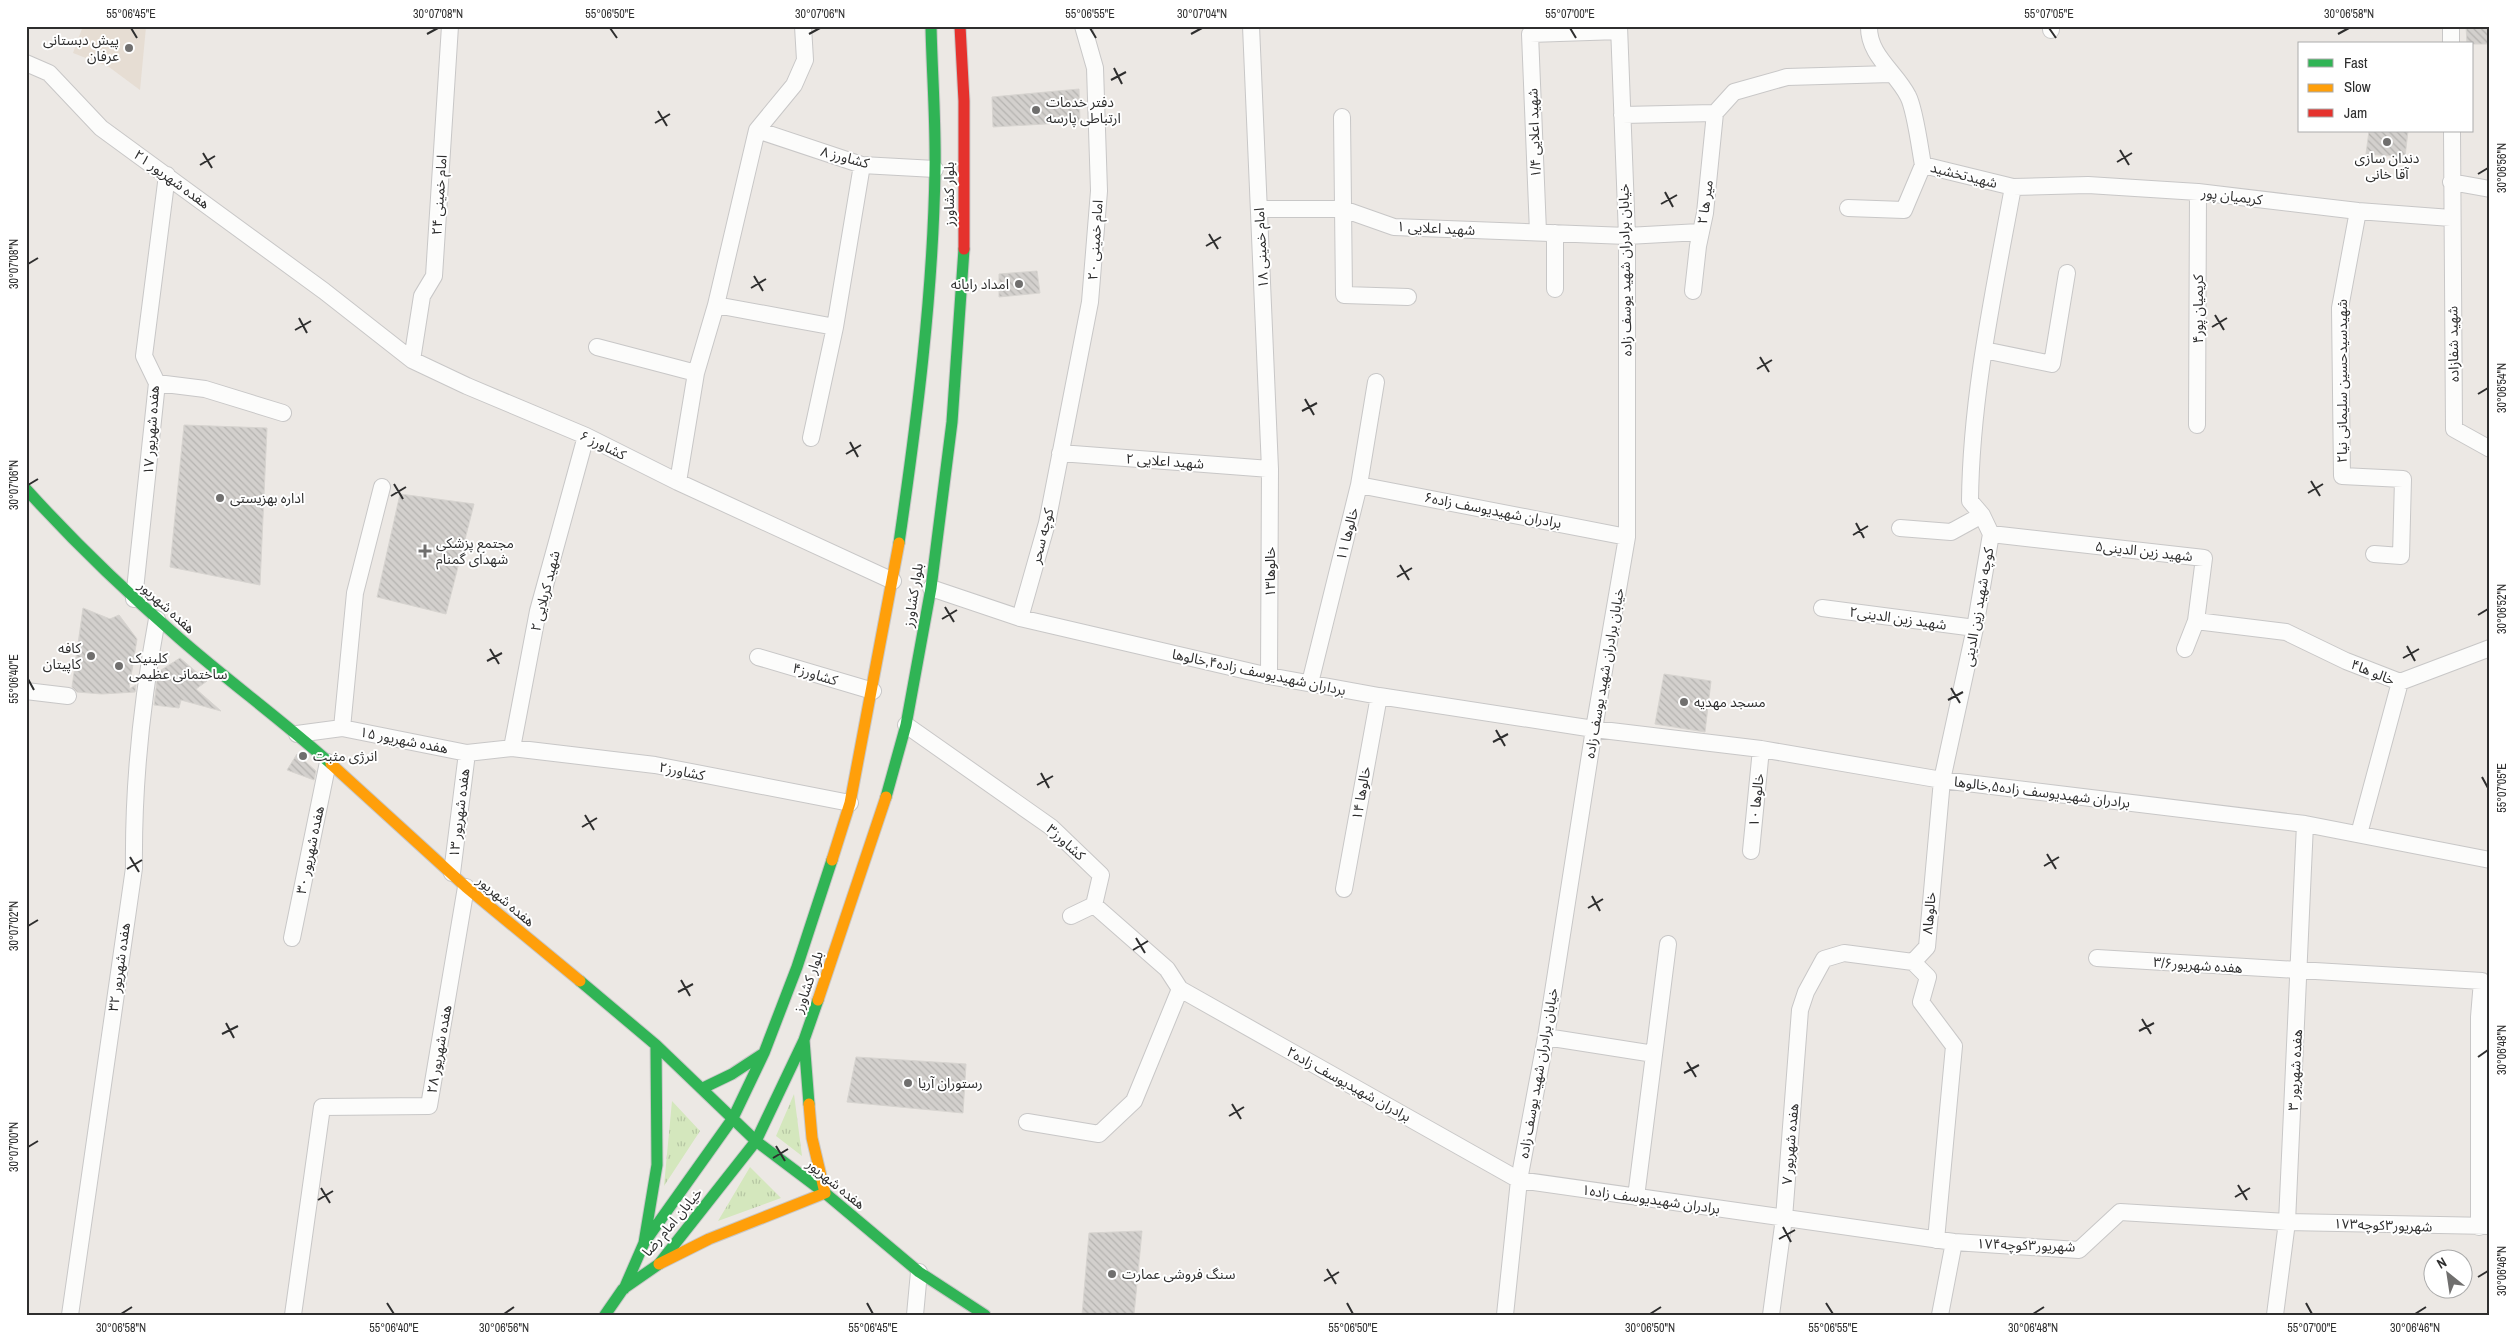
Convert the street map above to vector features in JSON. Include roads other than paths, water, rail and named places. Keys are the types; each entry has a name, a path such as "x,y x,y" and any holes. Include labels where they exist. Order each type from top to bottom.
{"main road":[{"name":"بلوار کشاورز","path":"644,1243 733,1118 772,1050 850,802 893,582 917,418 931,270 935,169 932,26"},
{"name":"بلوار کشاورز","path":"756,1141 804,1040 884,804 906,725 930,588 952,422 964,262 964,102 960,26"},
{"name":"هفده شهریور","path":"26,489 79,547 157,619 297,734 466,887 656,1045 703,1088 756,1141 824,1193 919,1272 985,1315"},
{"path":"660,1264 709,1239 824,1193 812,1138 804,1040"},
{"path":"623,1289 644,1243 657,1165 656,1045"},
{"path":"703,1088 732,1074 772,1050 796,1058"},
{"name":"خیابان امام رضا","path":"605,1315 623,1289 660,1264 756,1141"}],"street":[{"name":"امام خمینی ۲۴","path":"412,360 422,296 434,276 450,26"},
{"path":"678,482 696,373 716,305 757,130 794,85 805,60 803,26"},
{"name":"امام خمینی ۲۰","path":"1060,453 1090,302 1099,191 1095,68 1083,26"},
{"name":"امام خمینی ۱۸","path":"1252,26 1270,469"},
{"name":"شهیدتخشید","path":"1868,26 1868,39 1908,96 1923,165 2013,187"},
{"path":"2451,26 2451,42"},
{"name":"شهید اعلایی ۱/۴","path":"1555,288 1546,233 1530,34 1619,28"},
{"name":"خیابان برادران شهید یوسف زاده","path":"1505,1315 1519,1180 1546,1037 1594,729 1627,537 1626,236 1619,28"},
{"name":"هفده شهریور ۲۱","path":"26,63 49,73 101,128 324,291"},
{"path":"1622,115 1714,113 1734,92 1787,77 1891,74"},
{"name":"میر ها ۲","path":"1693,291 1704,213 1714,113"},
{"path":"1342,117 1344,295 1408,297"},
{"name":"کشاورز ۸","path":"757,130 862,165 935,169"},
{"path":"2452,132 2452,218"},
{"path":"811,438 835,327 862,165"},
{"path":"1848,208 1904,210 1923,165"},
{"name":"هفده شهریور ۱۷","path":"134,598 157,384 144,356 167,175"},
{"path":"2451,182 2490,189"},
{"name":"کریمیان پور","path":"2013,187 2088,185 2198,192 2358,212 2452,218"},
{"name":"کوچه شهید زین الدینی","path":"1942,780 1975,628 1991,534 1982,515 1970,501 1970,456 1984,350 2013,187"},
{"name":"کریمیان پور۴","path":"2197,425 2198,192"},
{"name":"شهید اعلایی ۱","path":"1260,209 1343,209 1394,227 1626,236 1700,232"},
{"name":"شهیدسیدحسین سلیمانی نیا۲","path":"2358,212 2340,308 2342,476 2403,479 2401,556 2374,554"},
{"name":"شهید شفازاده","path":"2452,218 2454,429 2490,449"},
{"path":"1984,350 2052,364 2067,273"},
{"name":"کشاورز ۶","path":"324,291 412,360 467,386 586,436 678,482 893,582"},
{"path":"716,305 835,327"},
{"path":"597,347 696,373"},
{"name":"خالوها ۱۱","path":"1310,683 1359,485 1376,382"},
{"path":"157,384 205,389 283,413"},
{"name":"شهید کربلایی ۲","path":"512,748 538,611 586,436"},
{"name":"شهید اعلایی ۲","path":"1060,453 1270,469"},
{"name":"کوچه سحر","path":"1020,618 1047,523 1060,453"},
{"name":"خالوها۱۳","path":"1269,676 1270,469"},
{"name":"برادران شهیدیوسف زاده۶","path":"1359,485 1627,537"},
{"path":"342,728 355,593 382,487"},
{"path":"1900,528 1951,532 1982,515"},
{"name":"شهید زین الدینی۵","path":"1991,534 2204,558 2196,621 2185,649"},
{"name":"برداران شهیدیوسف زاده۴,خالوها","path":"930,588 1020,618 1269,676 1379,696 1594,729"},
{"name":"شهید زین الدینی۲","path":"1822,608 1975,628"},
{"name":"هفده شهریور ۳۲","path":"70,1315 134,868 133,833 142,727 149,664 157,619"},
{"name":"خالو ها۴","path":"2196,621 2286,632 2346,661 2400,682 2359,834"},
{"path":"2400,682 2490,648"},
{"name":"کشاورز۴","path":"758,657 873,691"},
{"path":"26,691 68,696"},
{"name":"خالوها ۱۴","path":"1344,889 1379,696"},
{"name":"کشاورز۳","path":"906,725 1051,827 1094,868 1101,875 1094,905"},
{"name":"هفده شهریور ۱۵","path":"297,734 342,728 467,753 512,748"},
{"name":"برادران شهیدیوسف زاده۵,خالوها","path":"1594,729 1761,749 1942,780 2305,824 2490,860"},
{"name":"کشاورز۲","path":"512,748 655,765 850,802"},
{"name":"خالوها ۱۰","path":"1751,851 1761,749"},
{"name":"هفده شهریور ۱۳","path":"452,873 467,753"},
{"name":"هفده شهریور ۳۰","path":"292,938 328,762"},
{"name":"خالوها۸","path":"1913,962 1926,947 1942,780"},
{"name":"هفده شهریور ۳","path":"2276,1315 2287,1222 2300,971 2305,824"},
{"name":"هفده شهریور ۲۸","path":"293,1315 322,1107 429,1106 466,887"},
{"path":"1027,1122 1099,1134 1134,1101 1180,989 1167,969 1094,905 1071,916"},
{"path":"1636,1197 1668,944"},
{"name":"هفده شهریور ۷","path":"1771,1315 1784,1218 1800,1010 1806,992 1824,959 1844,953 1913,962"},
{"name":"هفده شهریور۳/۶","path":"2097,958 2482,981 2485,1018"},
{"path":"1913,962 1928,977 1921,1002 1954,1046 1936,1240"},
{"name":"برادران شهیدیوسف زاده۲","path":"1180,989 1519,1180"},
{"path":"2484,1226 2485,1018"},
{"path":"1546,1037 1654,1054"},
{"name":"برادران شهیدیوسف زاده۱","path":"1519,1180 1784,1218"},
{"name":"۱۷شهریور۳کوچه۴","path":"1784,1218 1954,1242 2079,1250 2120,1212 2287,1222"},
{"name":"۱۷شهریور۳کوچه۳","path":"2287,1222 2484,1226"},
{"path":"1940,1315 1954,1242"},
{"path":"915,1315 919,1272"}],"place":[{"name":"پیش دبستانی عرفان","path":"129,48"},
{"name":"دفتر خدمات ارتباطی پارسه","path":"1036,110"},
{"name":"دندان سازی آقا خانی","path":"2387,142"},
{"name":"امداد رایانه","path":"1019,284"},
{"name":"اداره بهزیستی","path":"220,498"},
{"name":"مجتمع پزشکی شهدای گمنام","path":"425,551"},
{"name":"کافه کاپیتان","path":"91,656"},
{"name":"کلینیک ساختمانی عظیمی","path":"119,666"},
{"name":"مسجد مهدیه","path":"1684,702"},
{"name":"انرژی مثبت","path":"303,756"},
{"name":"رستوران آریا","path":"908,1083"},
{"name":"سنگ فروشی عمارت","path":"1112,1274"}]}
